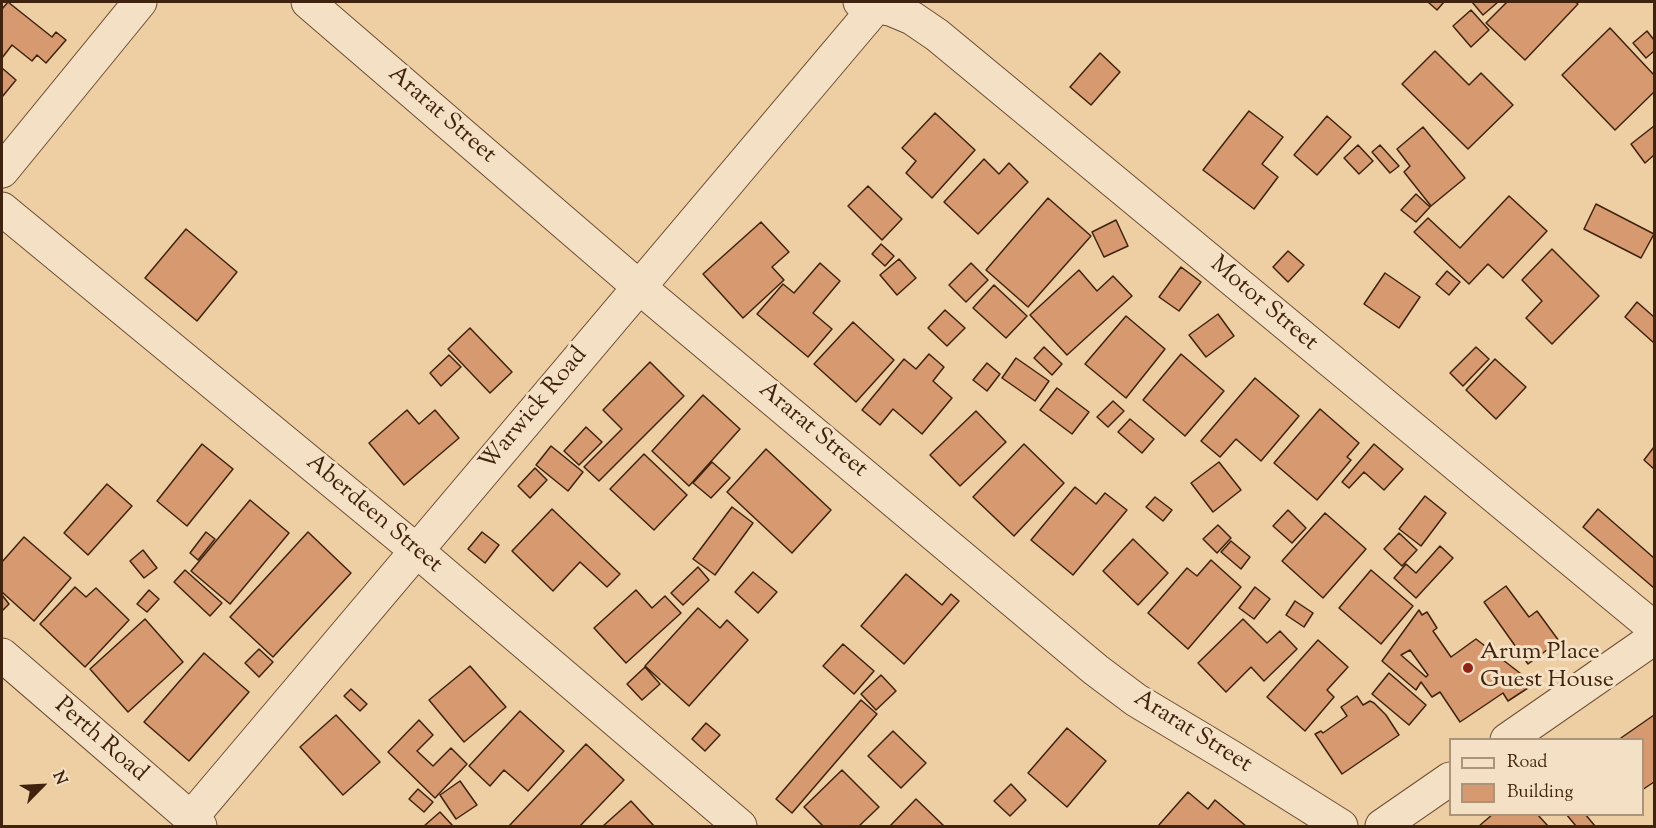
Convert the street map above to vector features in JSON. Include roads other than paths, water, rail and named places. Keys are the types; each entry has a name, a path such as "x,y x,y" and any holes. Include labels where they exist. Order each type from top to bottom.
{"street":[{"path":"2,171 140,2"},
{"name":"Ararat Street","path":"308,2 639,287 1096,670 1136,700 1341,826"},
{"name":"Warwick Road","path":"195,823 417,551 639,287 872,3"},
{"name":"Motor Street","path":"872,3 912,18 937,35 1654,628"},
{"name":"Aberdeen Street","path":"2,209 417,551 740,826"},
{"path":"1510,738 1654,638"},
{"name":"Perth Road","path":"2,655 195,823"},
{"path":"1382,826 1449,780"}],"place":[{"name":"Arum Place Guest House","path":"1468,668"}]}
